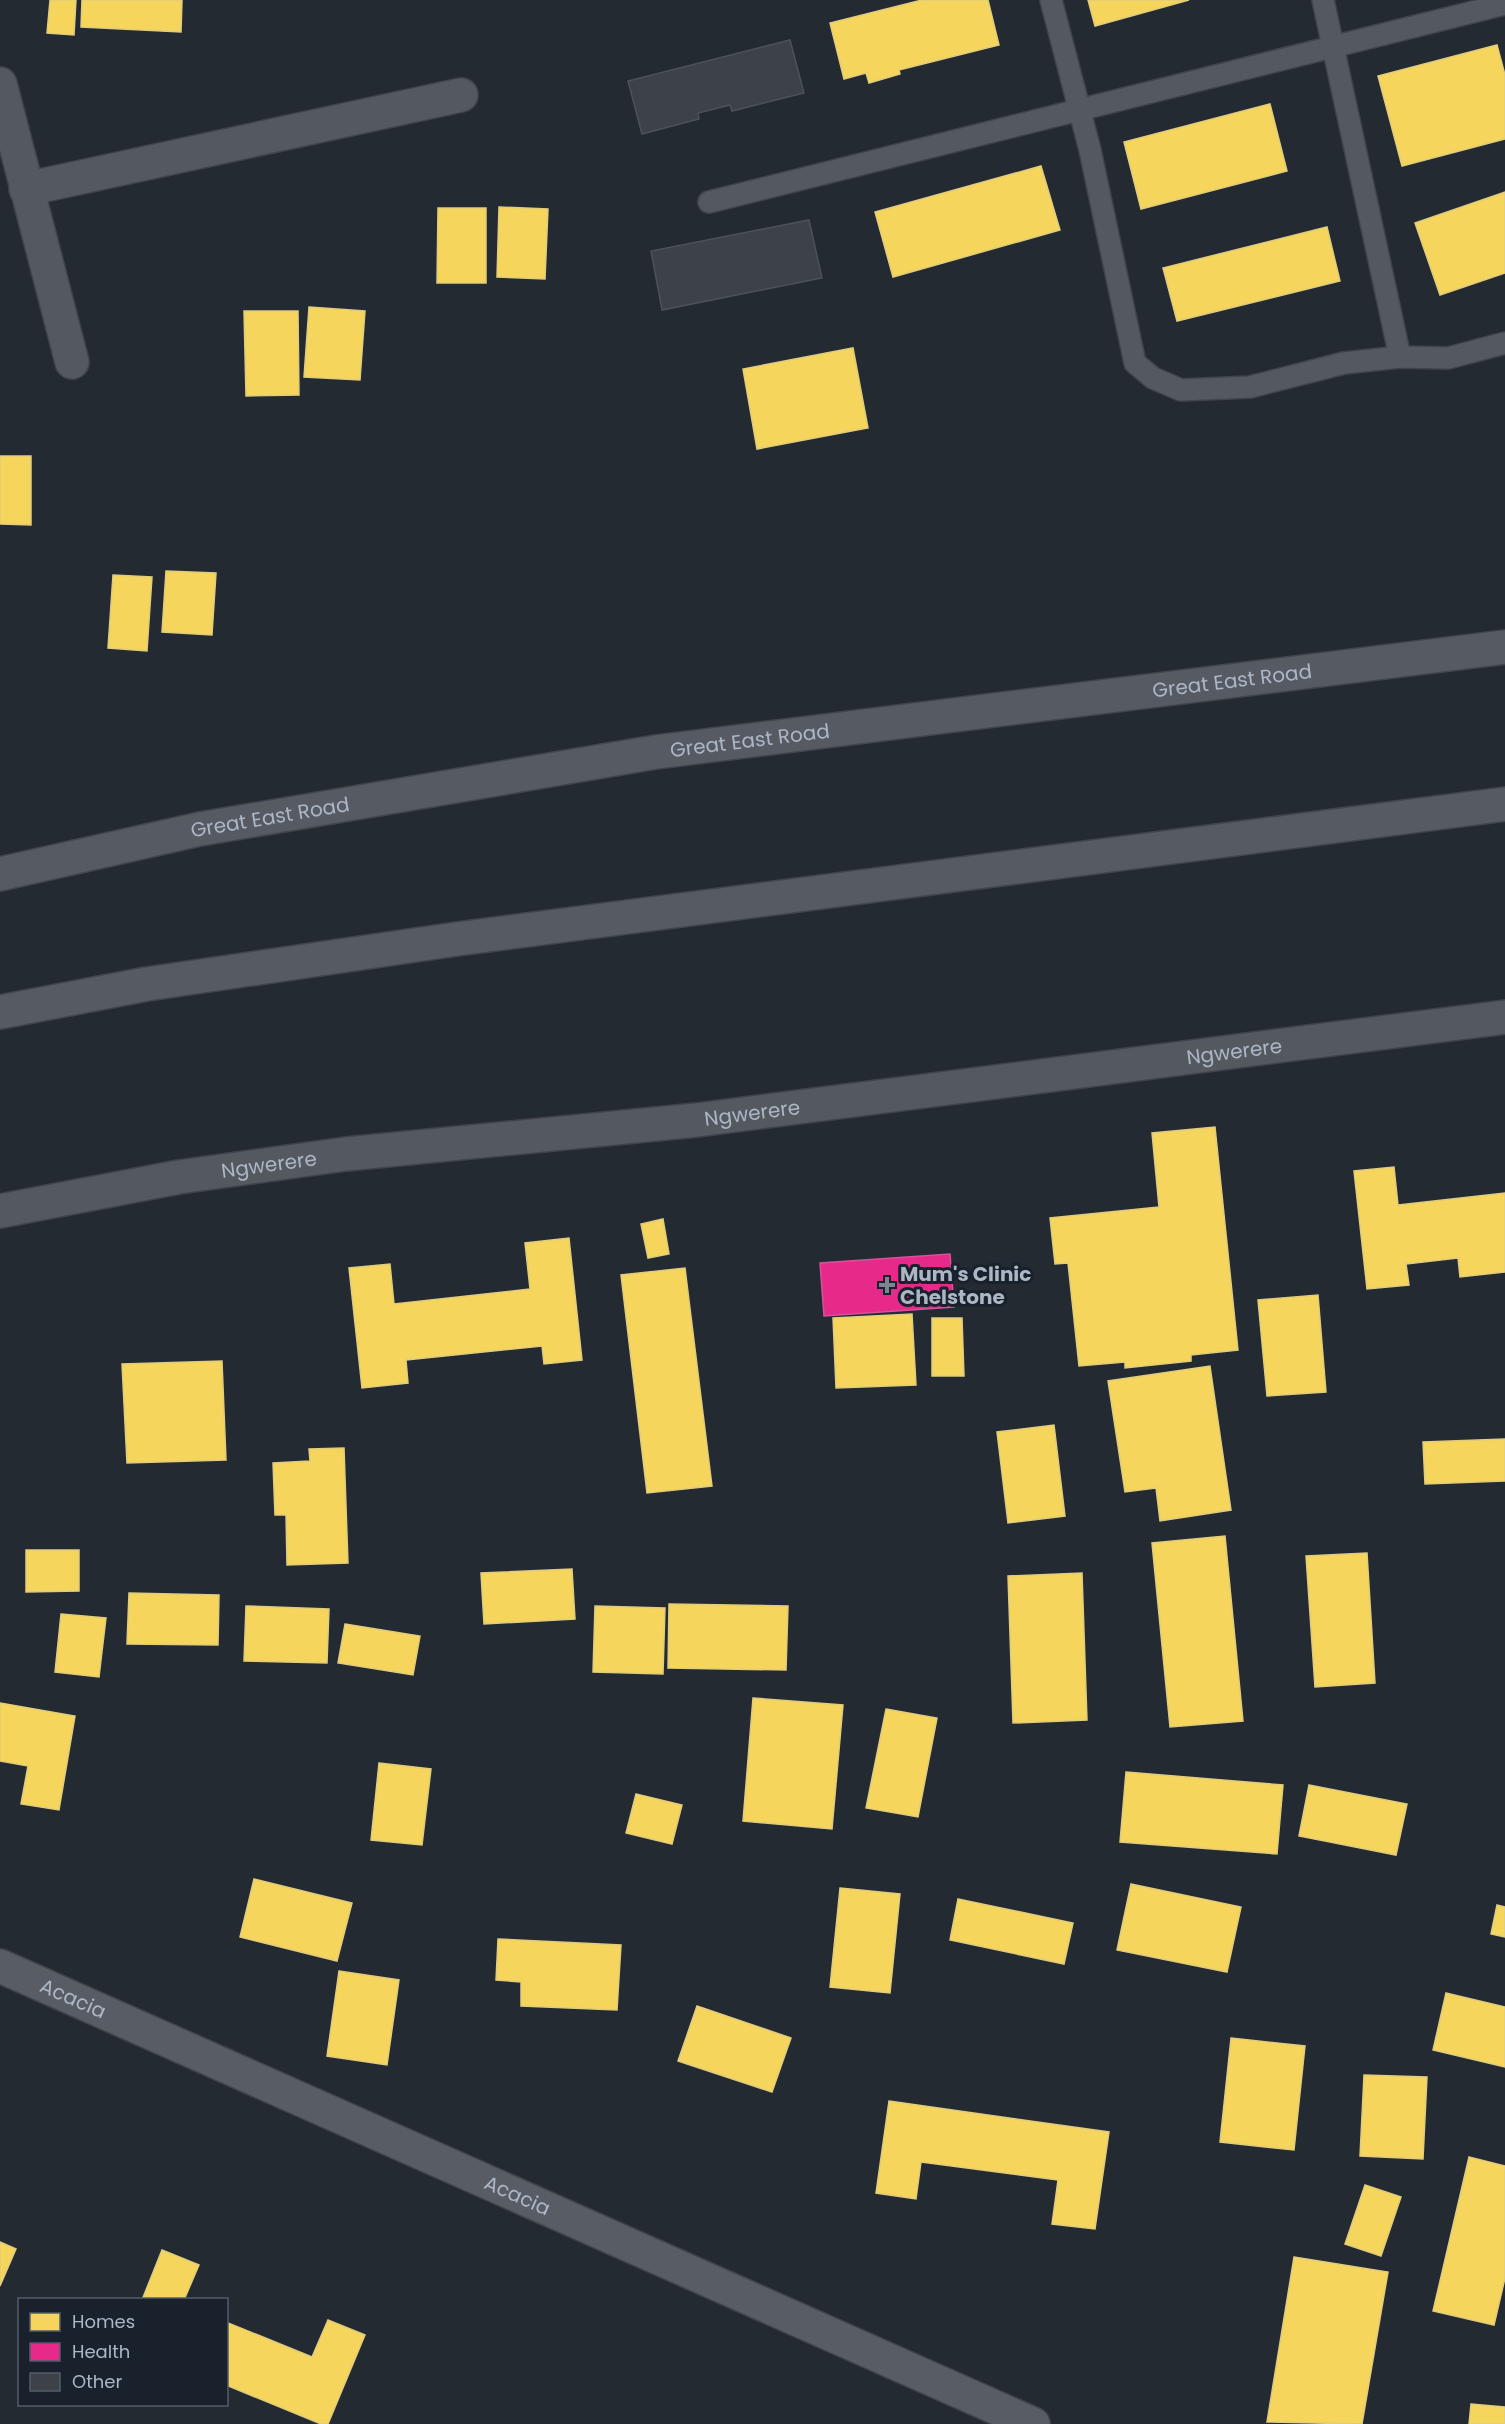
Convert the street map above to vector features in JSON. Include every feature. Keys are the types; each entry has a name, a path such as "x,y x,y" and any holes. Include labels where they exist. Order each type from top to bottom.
{"main road":[{"name":"Great East Road","path":"0,874 200,829 656,752 1505,647"},
{"path":"0,1012 147,984 457,939 1505,804"},
{"name":"Acacia","path":"0,1966 1033,2424"}],"street":[{"path":"0,84 72,362"},
{"path":"26,189 460,95"},
{"name":"Ngwerere","path":"0,1211 179,1177 346,1154 708,1119 1505,1017"}],"lane":[{"path":"1051,0 1080,111 1135,363 1153,378 1181,390 1250,387 1344,363 1400,357 1448,358 1505,343"},
{"path":"1323,0 1400,357"},
{"path":"709,202 1505,4"}],"building: Homes":[{"path":"50,0 76,0 74,35 47,33"},
{"path":"82,0 182,0 181,32 81,27"},
{"path":"922,0 988,0 999,45 899,70 900,74 869,83 866,73 844,79 830,23"},
{"path":"1088,0 1189,0 1095,26"},
{"path":"1497,45 1505,75 1505,139 1402,166 1378,76"},
{"path":"1270,104 1287,171 1141,209 1124,142"},
{"path":"1041,166 1060,230 893,277 875,212"},
{"path":"1505,192 1505,273 1440,295 1415,223"},
{"path":"499,207 548,209 545,279 497,277"},
{"path":"438,208 486,208 486,283 437,283"},
{"path":"1327,227 1340,281 1177,321 1163,268"},
{"path":"309,307 365,311 360,380 304,377"},
{"path":"244,311 298,311 299,395 246,396"},
{"path":"853,348 868,428 757,449 743,369"},
{"path":"0,456 31,456 31,525 0,524"},
{"path":"166,571 216,573 212,635 162,632"},
{"path":"113,575 152,577 147,651 108,648"},
{"path":"1215,1127 1238,1350 1191,1355 1191,1361 1125,1368 1125,1362 1079,1366 1068,1263 1055,1264 1050,1218 1159,1207 1152,1133"},
{"path":"1394,1167 1398,1205 1505,1193 1505,1272 1460,1277 1458,1258 1406,1264 1409,1285 1367,1289 1354,1171"},
{"path":"663,1219 669,1254 648,1258 641,1224"},
{"path":"569,1238 582,1360 544,1364 542,1346 406,1360 408,1383 362,1388 349,1268 390,1264 394,1304 530,1289 525,1243"},
{"path":"685,1268 712,1486 647,1493 621,1275"},
{"path":"1318,1295 1326,1392 1267,1396 1258,1300"},
{"path":"912,1314 916,1385 836,1388 833,1318"},
{"path":"932,1318 962,1318 964,1376 932,1376"},
{"path":"222,1361 226,1460 127,1463 122,1364"},
{"path":"1210,1366 1231,1510 1160,1521 1156,1488 1125,1492 1108,1381"},
{"path":"1054,1425 1065,1516 1008,1523 997,1432"},
{"path":"1505,1439 1505,1481 1425,1484 1423,1442"},
{"path":"344,1448 348,1563 287,1565 286,1515 275,1515 273,1463 310,1461 309,1449"},
{"path":"1225,1536 1243,1721 1170,1727 1152,1543"},
{"path":"26,1550 79,1550 79,1591 26,1592"},
{"path":"1367,1553 1375,1683 1315,1687 1306,1556"},
{"path":"572,1569 575,1619 484,1624 481,1573"},
{"path":"1082,1573 1087,1720 1013,1723 1008,1576"},
{"path":"129,1593 219,1595 218,1645 127,1644"},
{"path":"669,1604 788,1606 786,1670 668,1668"},
{"path":"246,1606 329,1609 327,1663 244,1661"},
{"path":"595,1606 665,1608 663,1674 593,1672"},
{"path":"61,1614 106,1618 99,1677 55,1672"},
{"path":"345,1624 420,1636 413,1675 338,1663"},
{"path":"753,1698 843,1705 832,1829 743,1821"},
{"path":"0,1703 75,1716 59,1810 21,1804 28,1766 0,1761"},
{"path":"886,1709 937,1718 918,1817 866,1808"},
{"path":"379,1763 431,1769 422,1845 371,1840"},
{"path":"1126,1772 1283,1785 1277,1854 1120,1842"},
{"path":"1309,1785 1407,1804 1396,1855 1299,1836"},
{"path":"636,1794 682,1805 672,1844 626,1833"},
{"path":"254,1879 352,1903 337,1961 240,1937"},
{"path":"1131,1884 1241,1907 1227,1972 1117,1950"},
{"path":"840,1888 900,1894 890,1993 830,1987"},
{"path":"958,1899 1073,1923 1064,1964 950,1940"},
{"path":"1497,1905 1505,1907 1505,1937 1491,1934"},
{"path":"498,1939 621,1945 617,2010 521,2006 521,1982 496,1980"},
{"path":"339,1971 399,1980 387,2065 327,2056"},
{"path":"1446,1993 1505,2007 1505,2067 1433,2050"},
{"path":"697,2006 791,2038 772,2092 678,2061"},
{"path":"1231,2038 1305,2046 1294,2150 1220,2142"},
{"path":"1364,2075 1427,2077 1423,2159 1360,2156"},
{"path":"889,2101 1109,2132 1095,2229 1052,2224 1058,2180 921,2162 916,2199 876,2193"},
{"path":"1469,2157 1505,2166 1505,2278 1494,2325 1433,2311"},
{"path":"1365,2185 1401,2197 1381,2256 1345,2244"},
{"path":"0,2242 16,2249 0,2286"},
{"path":"162,2250 199,2265 185,2298 143,2298"},
{"path":"1294,2257 1388,2272 1362,2424 1267,2422"},
{"path":"328,2320 365,2335 328,2424 321,2424 228,2386 228,2323 312,2357"},
{"path":"1471,2404 1505,2407 1505,2424 1469,2424"}],"building: Health":[{"name":"Mum's Clinic Chelstone","path":"950,1254 954,1307 824,1316 820,1263"}],"building: Other":[{"path":"790,40 804,93 732,111 730,105 698,113 699,119 642,134 628,81"},
{"path":"809,220 822,278 662,310 651,251"}],"place":[{"name":"Mum's Clinic Chelstone","path":"887,1285"}]}
